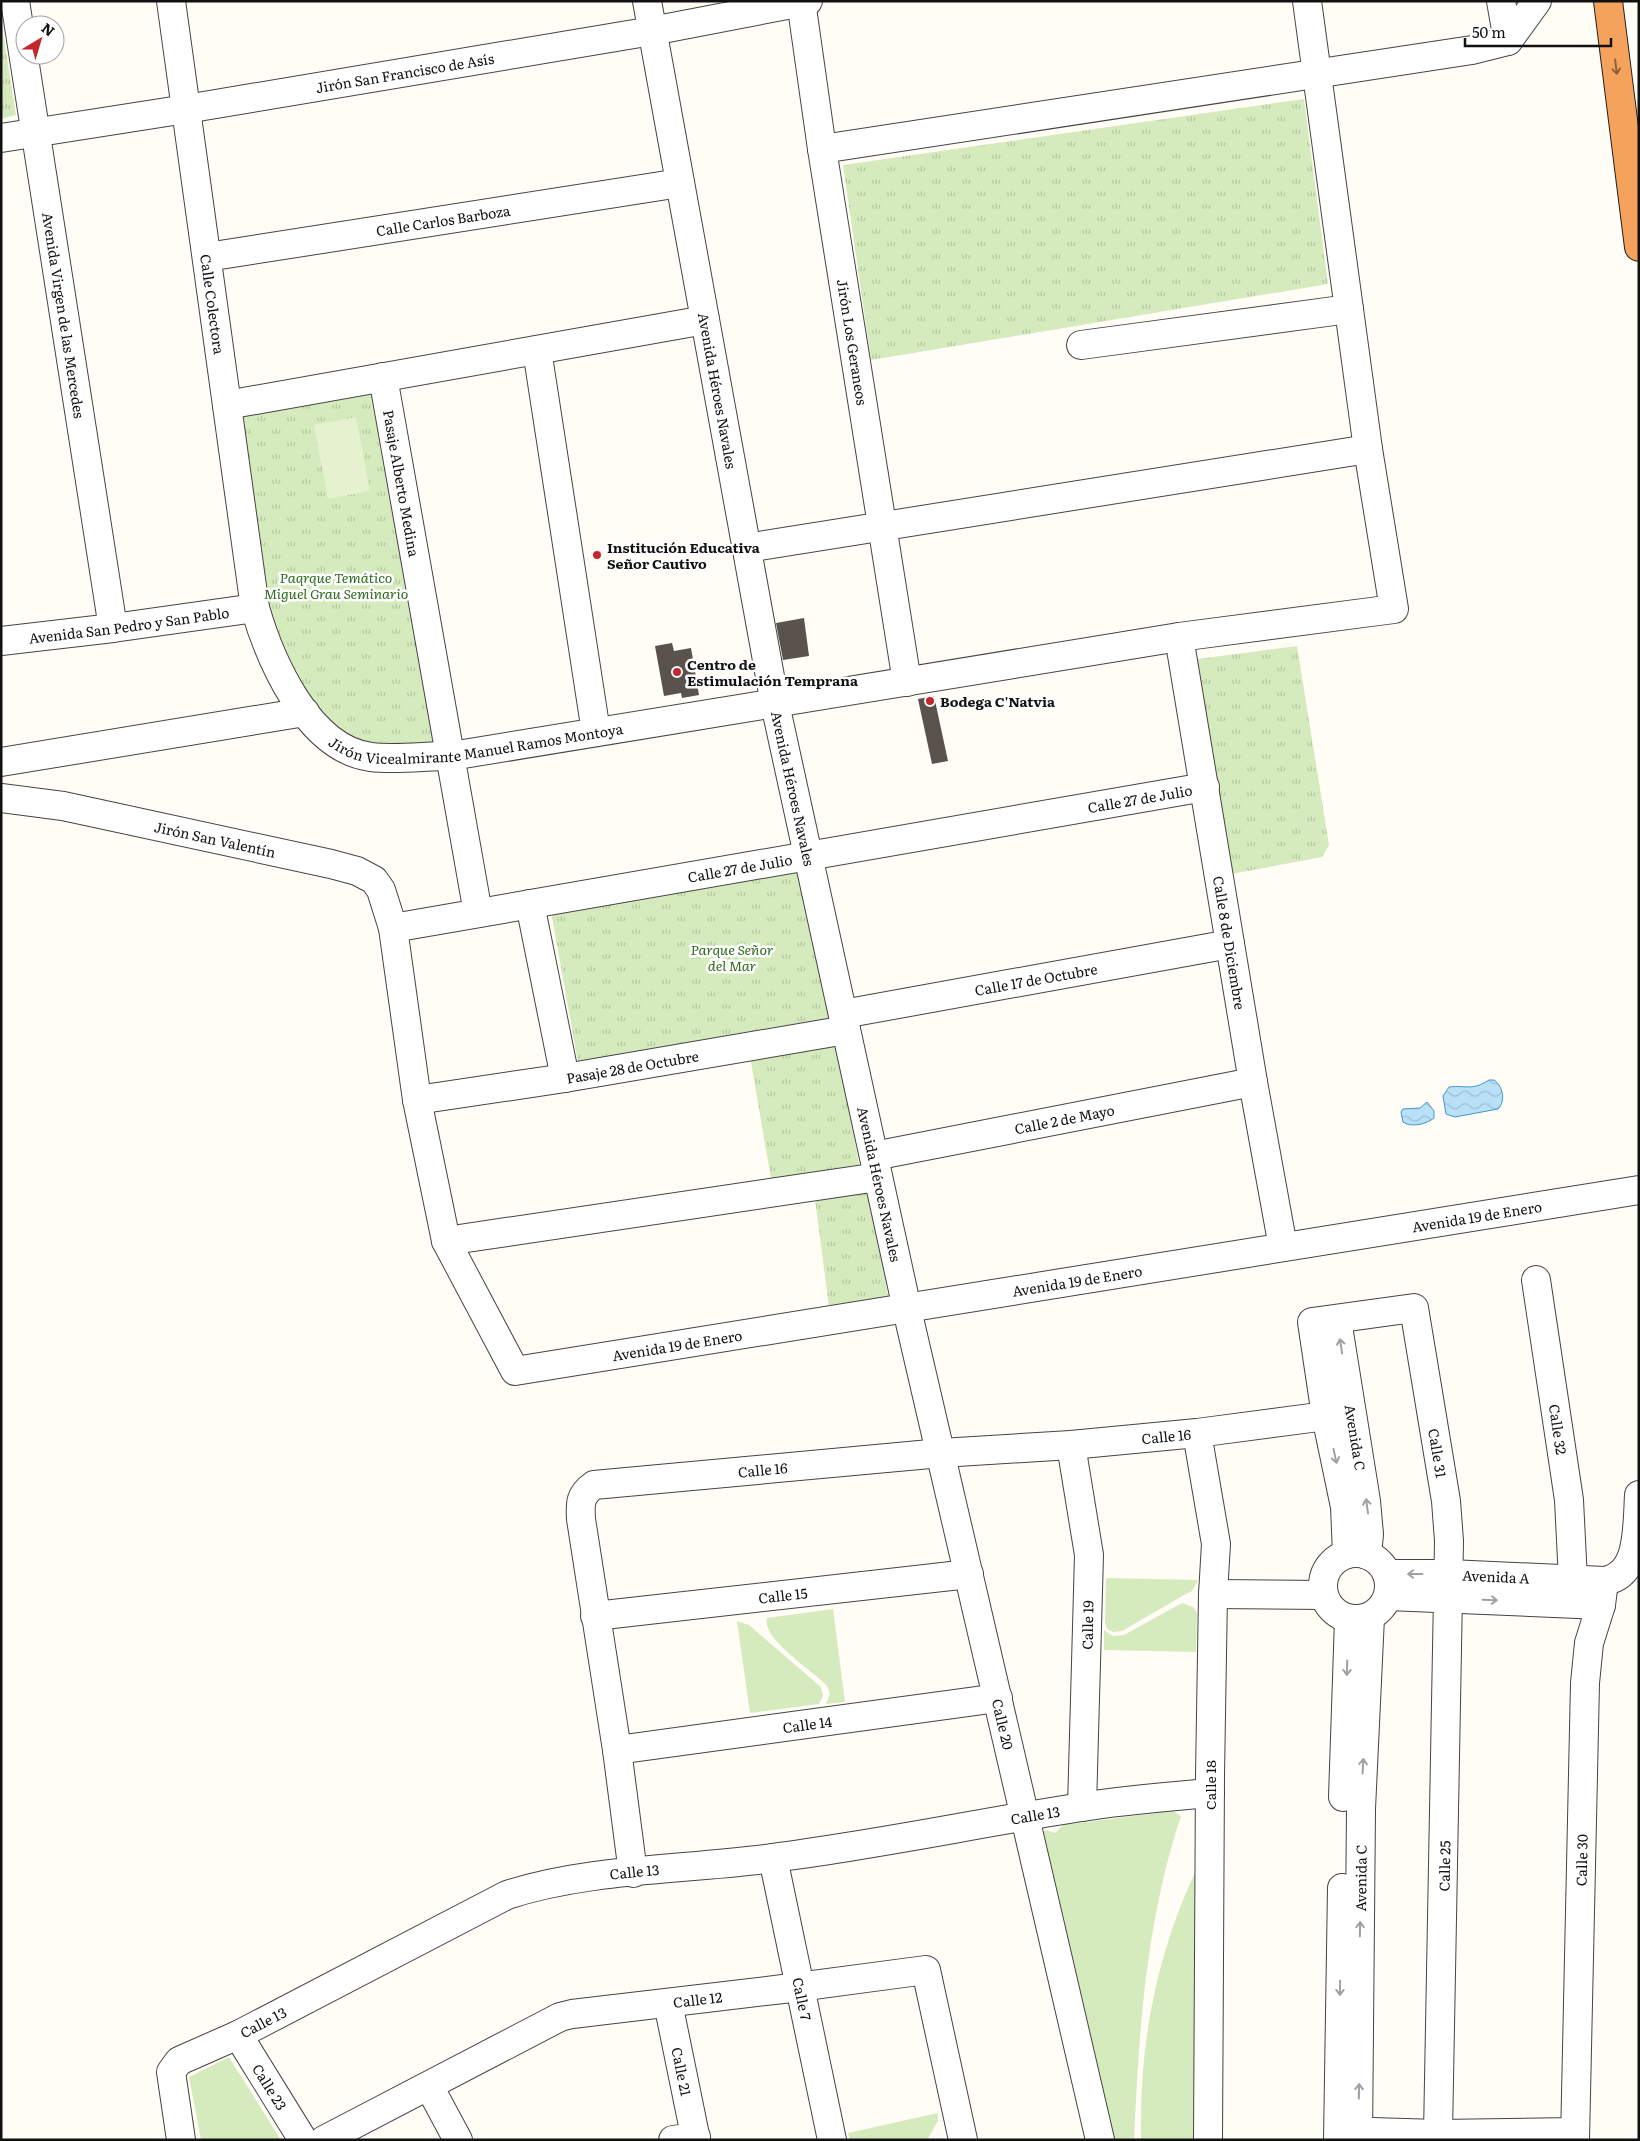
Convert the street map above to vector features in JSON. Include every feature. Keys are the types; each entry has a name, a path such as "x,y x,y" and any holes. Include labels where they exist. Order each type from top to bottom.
{"highway":[{"path":"1608,1 1639,247"}],"street":[{"name":"Avenida Virgen de las Mercedes","path":"15,1 34,132 114,628"},
{"name":"Calle Colectora","path":"171,1 255,608"},
{"name":"Avenida Héroes Navales","path":"647,1 775,704 909,1317"},
{"path":"746,548 1368,449 1307,1"},
{"path":"1501,1 1508,41"},
{"path":"822,149 1472,50 1508,41 1537,1"},
{"name":"Jirón San Francisco de Asís","path":"1,138 652,31 803,2"},
{"name":"Jirón Los Geraneos","path":"803,2 822,149 907,682"},
{"name":"Calle Carlos Barboza","path":"207,257 680,183"},
{"path":"1081,345 1349,309"},
{"path":"227,406 705,320"},
{"path":"537,350 596,732"},
{"name":"Pasaje Alberto Medina","path":"383,378 478,913"},
{"name":"Jirón Vicealmirante Manuel Ramos Montoya","path":"255,608 264,639 276,668 288,690 322,732 356,754 371,757 451,756 1179,637 1394,610 1368,449"},
{"name":"Avenida San Pedro y San Pablo","path":"1,641 114,628 255,608"},
{"name":"Calle 8 de Diciembre","path":"1179,637 1253,1082 1283,1247"},
{"path":"1,762 305,712"},
{"name":"Calle 27 de Julio","path":"393,928 1205,787"},
{"name":"Jirón San Valentín","path":"1,798 63,806 357,871 374,880 381,890 393,928 417,1100 446,1241 516,1371"},
{"path":"530,904 565,1078"},
{"name":"Calle 17 de Octubre","path":"844,1022 1230,944"},
{"name":"Pasaje 28 de Octubre","path":"417,1100 565,1078 844,1022"},
{"name":"Calle 2 de Mayo","path":"446,1241 876,1166 1253,1082"},
{"name":"Avenida 19 de Enero","path":"516,1371 909,1317 1283,1247 1639,1190"},
{"name":"Calle 32","path":"1536,1280 1569,1500 1573,1580"},
{"name":"Calle 31","path":"1325,1321 1414,1308 1446,1501 1449,1541 1449,1587"},
{"name":"Calle 20","path":"909,1317 1100,2140"},
{"name":"Avenida C","path":"1325,1321 1326,1416 1357,1554"},
{"name":"Avenida C","path":"1325,1321 1366,1501 1369,1534 1357,1554"},
{"name":"Calle 16","path":"633,1873 617,1750 595,1616 580,1502 585,1491 594,1485 941,1453 1071,1445 1197,1433 1326,1416"},
{"name":"Calle 18","path":"1197,1433 1215,1535 1210,1792 1208,2140"},
{"name":"Calle 19","path":"1071,1445 1089,1555 1082,1807"},
{"path":"1602,1593 1629,1570 1636,1557 1639,1494"},
{"path":"1357,1554 1376,1559 1388,1585 1384,1604 1360,1618 1333,1610 1323,1587 1331,1563 1357,1554"},
{"name":"Calle 15","path":"595,1616 969,1574"},
{"name":"Avenida A","path":"1449,1587 1573,1580 1602,1593"},
{"path":"1214,1585 1323,1587"},
{"name":"Avenida A","path":"1388,1585 1602,1593"},
{"name":"Calle 25","path":"1438,2134 1449,1587"},
{"name":"Calle 30","path":"1575,2136 1585,1683 1590,1643 1602,1593"},
{"name":"Avenida C","path":"1348,2135 1343,1808 1360,1618"},
{"name":"Calle 14","path":"617,1750 998,1698"},
{"name":"Calle 13","path":"181,2140 171,2072 179,2060 238,2035 506,1895 556,1882 773,1858 1082,1807 1210,1792"},
{"name":"Calle 7","path":"773,1858 832,2140"},
{"name":"Calle 12","path":"324,2140 560,2017 926,1970 963,2140"},
{"name":"Calle 21","path":"668,2003 688,2139"},
{"name":"Calle 23","path":"238,2035 303,2140"},
{"path":"429,2086 458,2140"},
{"path":"1348,2135 1575,2136"}],"green space":[{"path":"1,20 16,115 1,119"},
{"path":"1304,99 1328,284 871,360 843,165"},
{"name":"Paqrque Temático Miguel Grau Seminario","path":"376,389 435,742 426,747 377,749 359,743 324,715 289,669 270,622 239,411"},
{"path":"356,417 370,491 328,499 314,425"},
{"path":"1297,646 1329,845 1322,857 1226,875 1190,660"},
{"name":"Parque Señor del Mar","path":"810,866 838,1016 578,1062 551,912"},
{"path":"838,1041 859,1165 771,1179 750,1056"},
{"path":"870,1193 889,1302 831,1322 815,1199"},
{"path":"1106,1578 1198,1580 1192,1591 1122,1631 1113,1632 1107,1629 1105,1623"},
{"path":"1182,1603 1193,1607 1197,1613 1196,1652 1104,1650 1104,1630 1113,1636 1124,1635"},
{"path":"833,1609 845,1702 826,1704 830,1694 827,1686 780,1645 767,1626 767,1618"},
{"path":"737,1621 749,1625 821,1687 823,1696 819,1704 750,1713"},
{"path":"1173,1811 1181,1816 1160,1896 1146,1976 1134,2140 1108,2140 1041,1833 1046,1830 1055,1833 1063,1825"},
{"path":"1197,1868 1196,2140 1141,2140 1143,2069 1153,2000 1171,1934"},
{"path":"229,2057 281,2140 201,2140 189,2077"},
{"path":"938,2113 938,2121 927,2140 850,2140 848,2133"}],"water":[{"path":"1489,1080 1494,1080 1500,1086 1503,1098 1498,1109 1455,1117 1446,1114 1443,1096 1449,1087 1474,1087"},
{"path":"1427,1102 1434,1111 1434,1118 1419,1125 1410,1125 1403,1122 1401,1112 1403,1109 1420,1108"}],"building":[{"path":"804,618 809,656 783,660 776,623"},
{"name":"Centro de Estimulación Temprana","path":"672,643 674,651 691,648 699,695 682,698 681,693 664,696 655,646"},
{"path":"934,696 948,761 932,764 918,699"}],"place":[{"name":"Institución Educativa Señor Cautivo","path":"597,555"},
{"name":"Centro de Estimulación Temprana","path":"677,672"},
{"name":"Bodega C'Natvia","path":"930,701"}]}
